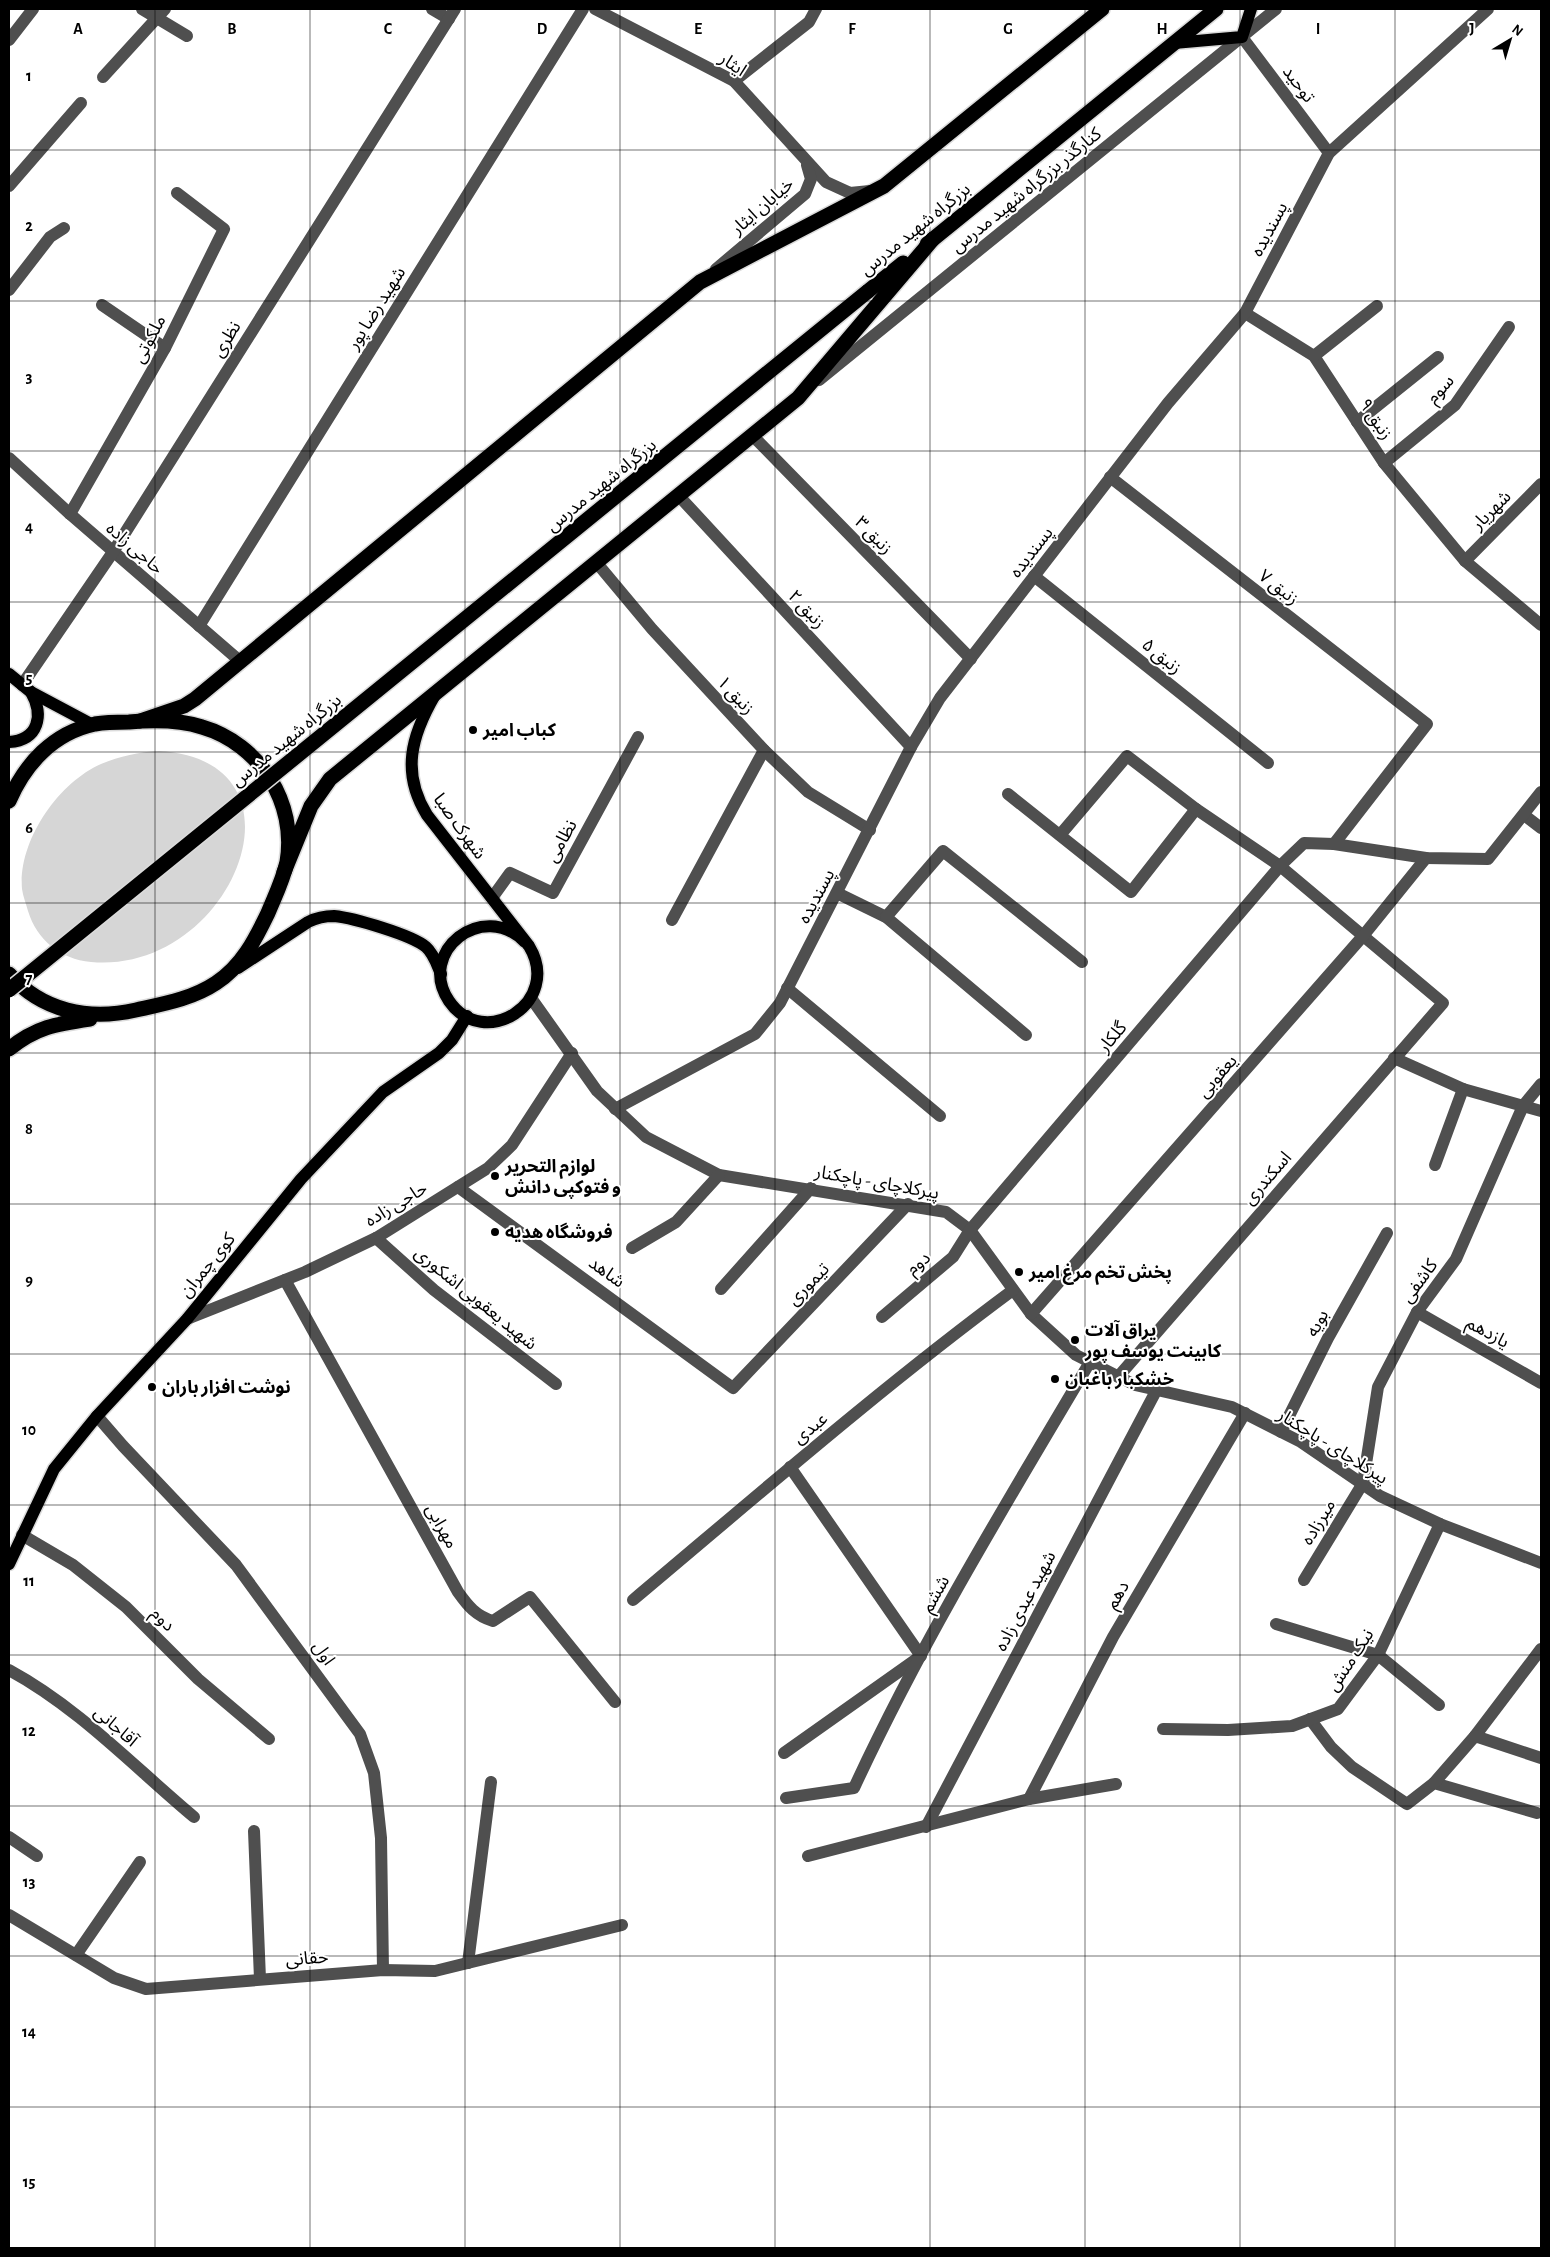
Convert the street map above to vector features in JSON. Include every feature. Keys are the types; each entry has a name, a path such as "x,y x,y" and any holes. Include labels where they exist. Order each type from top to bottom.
{"highway":[{"path":"140,721 188,704 700,282 876,190 1102,9"},
{"name":"بزرگراه شهید مدرس","path":"9,990 1216,9"},
{"path":"9,1049 26,1036 46,1026 123,1013 185,998 201,992 223,978 242,960 252,945 311,806 323,786 438,690 798,398 933,239"},
{"path":"10,792 27,768 46,749 67,734 93,724 140,721 185,723 202,726 234,741 254,758 270,779 284,811 288,837 284,872"},
{"path":"9,974 36,998 58,1008 90,1015 123,1013"}],"main road":[{"path":"1174,43 1242,37 1251,9"},
{"path":"9,674 27,688 93,724"},
{"path":"9,742 19,741 32,733 38,720 38,705 27,688"},
{"name":"شهرک صبا","path":"438,690 424,715 413,746 412,782 418,800 525,942"},
{"path":"223,978 294,930 308,922 327,916 345,918 419,941 433,955 449,1000 467,1016 485,1022 503,1020 519,1012 531,998 536,987 537,969 532,951 525,942 513,932 499,926 474,928 460,935 450,946 443,960 441,975"},
{"name":"کوی چمران","path":"9,1564 54,1469 97,1416 187,1319 301,1179 384,1092 440,1053 452,1040 467,1016"}],"street":[{"path":"9,40 33,9"},
{"path":"142,9 162,14 187,36"},
{"path":"432,9 452,14"},
{"name":"شهید رضا پور","path":"199,626 583,9"},
{"name":"ایثار","path":"595,9 734,81 805,161"},
{"path":"734,81 809,22 816,9"},
{"name":"کنارگذر بزرگراه شهید مدرس","path":"798,398 1276,9"},
{"name":"پسندیده","path":"614,1109 755,1034 780,1002 911,747 940,698 1168,403 1244,313 1329,153 1488,9"},
{"path":"104,78 162,14"},
{"name":"نظری","path":"27,688 452,14"},
{"name":"توحید","path":"1242,37 1329,153"},
{"path":"9,186 81,104"},
{"name":"خیابان ایثار","path":"805,161 820,177 842,191 859,193 876,190"},
{"name":"خیابان ایثار","path":"700,282 805,194 811,180 805,161"},
{"name":"ملکوتی","path":"70,514 165,348 224,229 177,193"},
{"path":"9,290 50,237 64,228"},
{"path":"102,305 165,348"},
{"path":"1314,356 1376,306"},
{"name":"زنبق ۹","path":"1244,313 1314,356 1384,463 1465,561 1541,625"},
{"name":"سوم","path":"1384,463 1455,404 1509,327"},
{"path":"1357,422 1438,357"},
{"name":"زنبق ۳","path":"752,435 971,659"},
{"name":"حاجی زاده","path":"9,458 113,552 241,662"},
{"name":"زنبق ۷","path":"1110,477 1427,724 1334,844"},
{"name":"شهریار","path":"1465,561 1541,484"},
{"name":"زنبق ۲","path":"678,495 911,747"},
{"name":"زنبق ۱","path":"596,562 652,629 764,750 808,792 870,830"},
{"name":"زنبق ۵","path":"1034,576 1268,763"},
{"name":"نظامی","path":"492,898 510,873 553,893 638,737"},
{"path":"672,920 764,750"},
{"path":"1060,835 1127,756 1196,809 1280,866 1363,936"},
{"path":"1541,792 1524,815 1541,828"},
{"path":"1008,794 1131,892 1196,809"},
{"name":"گلکار","path":"970,1230 1280,866 1304,843 1334,844 1426,858 1488,859 1524,815"},
{"path":"886,917 943,851 1082,962"},
{"name":"یعقوبی","path":"1031,1314 1363,936 1426,858"},
{"path":"837,893 886,917 1026,1035"},
{"name":"اسکندری","path":"1118,1377 1443,1003 1363,936"},
{"path":"787,988 940,1116"},
{"name":"پیرکلاچای - پاچکنار","path":"531,998 572,1053 597,1091 646,1138 719,1175 759,1183 811,1188 946,1212 970,1230 1031,1314 1076,1355 1135,1385 1232,1407 1301,1442 1380,1496 1440,1524 1541,1563"},
{"name":"حاجی زاده","path":"187,1319 285,1280 376,1238 488,1168 512,1144 572,1053"},
{"path":"1394,1058 1463,1089 1541,1111"},
{"name":"کاشفی","path":"1363,1483 1378,1387 1417,1312 1456,1259 1523,1106 1541,1084"},
{"path":"1435,1165 1463,1089"},
{"path":"632,1248 676,1222 719,1175"},
{"name":"شاهد","path":"458,1187 733,1388"},
{"path":"721,1289 811,1188"},
{"name":"تیموری","path":"733,1388 908,1204"},
{"name":"دوم","path":"882,1317 953,1256 970,1230"},
{"name":"بویه","path":"1281,1432 1328,1338 1387,1233"},
{"name":"شهید یعقوبی اشکوری","path":"376,1238 434,1290 556,1384"},
{"name":"مهرابی","path":"285,1280 454,1584 469,1607 481,1617 493,1621 530,1597 615,1702"},
{"name":"عبدی","path":"633,1600 790,1467 959,1330 1013,1290"},
{"name":"یازدهم","path":"1417,1312 1541,1383"},
{"name":"ششم","path":"786,1798 854,1788 882,1728 987,1535 1090,1362"},
{"name":"شهید عبدی زاده","path":"926,1827 1156,1391"},
{"name":"دهم","path":"1029,1800 1113,1637 1244,1413"},
{"name":"اول","path":"97,1416 236,1565 360,1734 374,1773 381,1838 383,1970"},
{"path":"784,1753 921,1656 790,1467"},
{"name":"میرزاده","path":"1304,1580 1363,1483"},
{"name":"نیک منش","path":"1163,1729 1228,1730 1292,1726 1338,1709 1378,1655 1440,1524"},
{"name":"دوم","path":"22,1535 73,1565 126,1607 198,1679 269,1739"},
{"path":"1276,1624 1378,1655 1439,1705"},
{"path":"1310,1719 1331,1746 1352,1767 1407,1804 1434,1783 1475,1736 1541,1649"},
{"name":"آقاجانی","path":"9,1670 40,1687 99,1732 148,1779 194,1817"},
{"path":"1475,1736 1541,1758"},
{"path":"468,1963 491,1782"},
{"path":"1434,1783 1537,1813"},
{"path":"808,1856 1029,1800 1116,1784"},
{"path":"254,1831 260,1979"},
{"path":"9,1837 37,1856"},
{"path":"76,1954 140,1862"},
{"name":"حقانی","path":"9,1915 114,1978 146,1989 383,1970 435,1971 622,1925"}],"shaded area":[{"path":"159,751 208,763 236,790 245,825 238,865 217,903 184,936 141,957 91,962 69,957 51,946 37,931 24,897 22,871 34,833 56,799 85,773 115,759 137,753"}],"place":[{"name":"کباب امیر","path":"473,730"},
{"name":"لوازم التحریر و فتوکپی دانش","path":"495,1176"},
{"name":"فروشگاه هدیه","path":"495,1232"},
{"name":"پخش تخم مرغ امیر","path":"1019,1272"},
{"name":"یراق آلات کابینت یوسف پور","path":"1075,1340"},
{"name":"خشکبار باغبان","path":"1055,1379"},
{"name":"نوشت افزار باران","path":"152,1387"}]}
